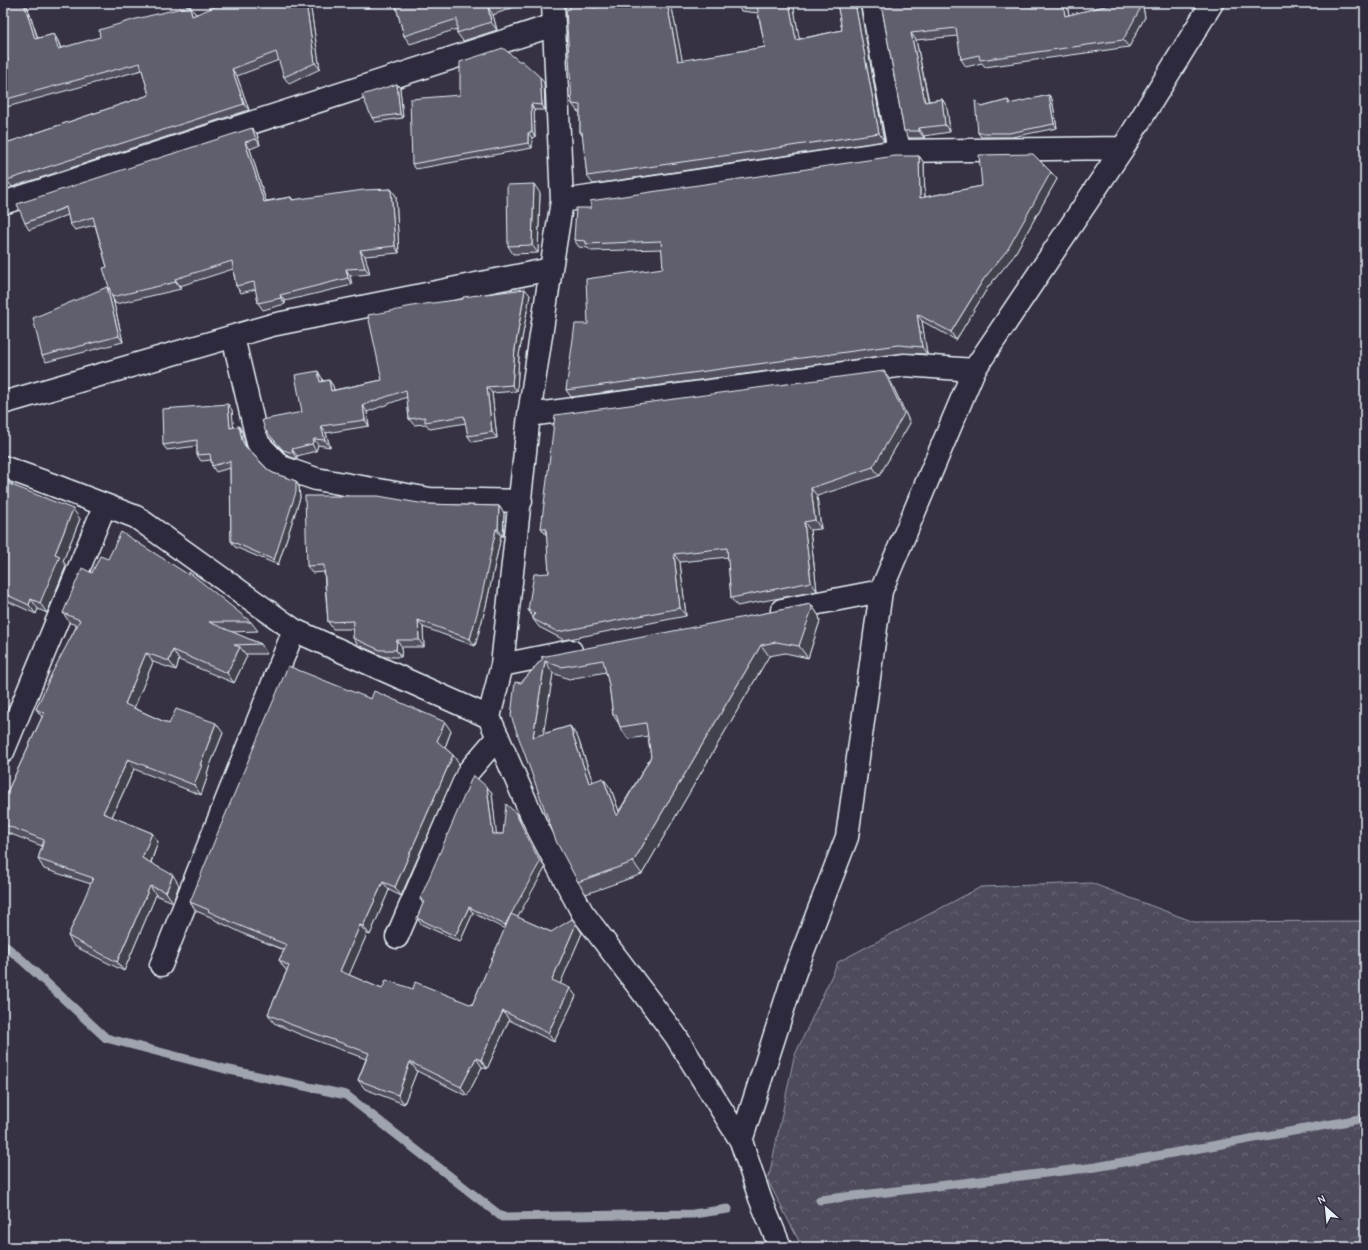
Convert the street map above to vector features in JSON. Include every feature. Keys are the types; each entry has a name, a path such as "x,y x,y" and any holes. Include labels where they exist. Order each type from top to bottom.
{"street":[{"path":"553,3 562,200 530,415 502,665 489,717 536,825 582,912 675,1035 741,1141 760,1198 780,1247"},
{"path":"872,3 899,151"},
{"path":"741,1141 795,972 847,837 881,591 974,370 1123,148 1212,3"},
{"path":"3,203 554,25"},
{"path":"562,200 899,151 1123,148"},
{"path":"3,403 272,325 551,269"},
{"path":"233,337 258,443 281,467 316,479 430,499 521,501"},
{"path":"530,415 905,365 974,370"},
{"path":"3,467 136,517 294,630 489,717"},
{"path":"3,752 105,505"},
{"path":"765,614 881,591"},
{"path":"161,965 294,630"},
{"path":"502,665 587,648"},
{"path":"396,937 468,772 498,737"}],"green space":[{"path":"1091,883 1194,922 1365,921 1365,1247 802,1247 768,1181 794,1057 838,962 981,887"}],"building":[{"path":"3,3 24,3 35,39 54,34 58,49 100,37 99,30 136,19 190,6 192,16 224,3 306,3 315,63 284,77 276,52 232,69 244,104 7,180 5,176 3,177 3,144 149,95 140,63 3,100 3,61 8,60 3,48"},
{"path":"395,3 498,3 488,7 491,22 457,33 457,19 404,36"},
{"path":"570,3 593,3 593,8 615,3 667,3 678,61 765,47 757,6 736,3 789,3 796,40 842,30 837,3 855,3 879,133 587,176 582,132 580,132 580,105 572,104 566,10 570,9"},
{"path":"881,3 1063,3 1065,16 1109,5 1109,3 1139,3 1140,9 1123,40 980,60 979,55 961,59 956,28 911,33 925,102 942,99 945,125 919,128 919,131 904,131"},
{"path":"503,48 519,61 522,61 540,77 542,105 531,104 532,132 528,133 528,143 412,164 410,99 460,95 460,62"},
{"path":"397,84 400,114 372,118 362,95"},
{"path":"1049,95 1054,124 1009,133 978,133 975,100 982,107 1008,100 1009,104"},
{"path":"252,128 256,139 245,142 264,202 291,197 292,200 364,190 391,189 395,246 360,250 365,268 346,269 348,278 280,295 281,298 258,303 254,282 236,286 232,261 175,279 176,282 112,297 103,268 107,267 93,217 70,224 66,207 25,223 17,204"},
{"path":"1033,154 1051,172 1008,249 983,280 951,332 917,314 922,347 898,345 566,390 575,324 588,324 586,279 663,268 661,241 586,244 586,241 574,240 576,208 591,208 590,201 895,156 919,156 920,198 982,186 979,155"},
{"path":"534,184 532,245 508,246 507,185"},
{"path":"107,287 119,336 42,356 33,318"},
{"path":"525,289 515,349 512,385 487,387 492,432 468,436 464,416 425,422 425,417 409,419 406,390 363,405 365,420 321,426 325,440 314,439 312,444 292,449 293,453 283,450 265,430 262,420 302,412 295,375 318,371 320,382 329,380 331,391 382,380 368,315 418,305 463,299 463,297"},
{"path":"884,371 904,414 873,467 811,488 815,520 804,522 811,582 731,598 727,548 674,554 680,608 558,632 533,619 535,613 528,610 534,574 549,573 546,528 541,528 555,415"},
{"path":"228,404 230,428 239,426 245,446 268,470 296,481 296,492 274,560 231,541 230,461 212,466 210,454 197,455 197,440 163,445 162,409"},
{"path":"3,478 9,480 9,484 73,509 55,554 60,556 40,603 31,599 29,605 3,593"},
{"path":"305,496 378,496 425,504 499,506 498,529 496,529 481,599 470,639 418,620 419,640 397,640 396,650 380,650 353,638 354,621 328,622 324,565 307,566"},
{"path":"121,532 189,575 189,572 251,622 209,622 261,644 234,645 240,647 227,673 173,650 169,661 146,653 125,704 169,724 176,709 216,723 194,785 128,759 103,813 152,833 142,858 173,875 166,892 150,886 117,962 68,936 93,878 38,859 44,840 3,824 3,801 44,713 36,709 52,673 80,620 63,613 82,568 92,573 100,556 108,559"},
{"path":"811,604 812,609 799,646 776,642 761,645 633,862 578,882 556,841 511,716 515,682 521,683 543,658 541,657","holes":["603,660 609,685 613,715 616,714 620,727 646,723 651,757 617,816 603,778 589,783 570,726 533,737 545,661 561,667"]},
{"path":"288,666 371,699 374,691 445,722 437,741 453,755 395,887 383,882 363,926 360,925 340,971 382,989 386,980 413,989 415,982 472,1005 511,914 551,932 572,919 576,924 552,980 570,988 548,1033 503,1011 481,1060 476,1058 461,1087 410,1062 398,1095 358,1080 369,1053 292,1025 268,1014 289,966 279,960 287,945 238,925 190,902"},
{"path":"473,775 487,787 493,834 503,834 506,804 515,812 540,862 505,925 469,907 455,936 417,918 424,901 420,899"}],"waterway":[{"path":"3,944 106,1038 225,1069 346,1095 502,1217 693,1214 728,1209"},
{"path":"820,1200 1096,1167 1365,1118"}]}
